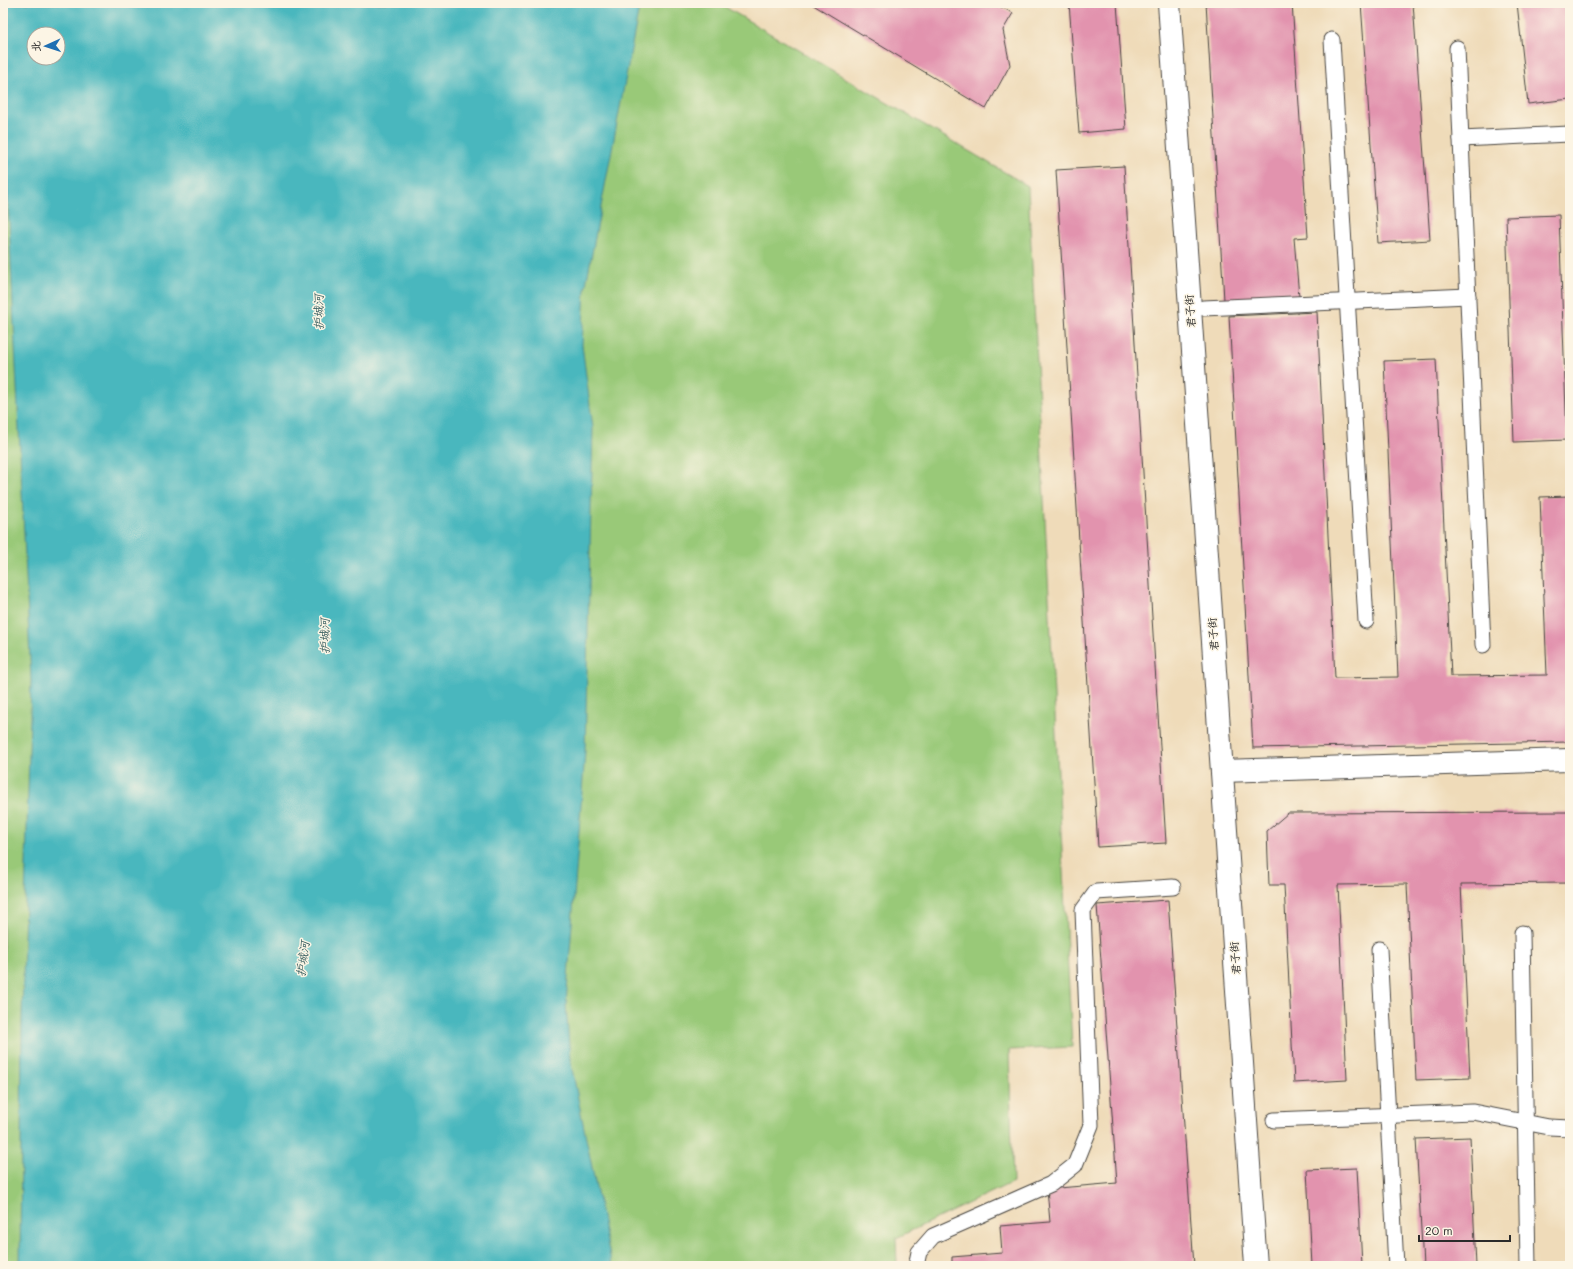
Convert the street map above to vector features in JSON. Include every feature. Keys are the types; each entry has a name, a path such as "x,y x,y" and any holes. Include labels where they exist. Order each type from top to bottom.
{"street":[{"name":"君子街","path":"1169,3 1256,1266"},
{"path":"1222,771 1570,760"}],"lane":[{"path":"1332,40 1366,621"},
{"path":"1457,48 1483,645"},
{"path":"1461,139 1570,134"},
{"path":"1203,308 1468,296"},
{"path":"916,1266 919,1252 933,1236 1051,1184 1075,1164 1091,1125 1083,910 1096,892 1173,886"},
{"path":"1522,933 1528,1266"},
{"path":"1379,949 1396,1266"},
{"path":"1274,1120 1473,1112 1549,1127 1570,1128"}],"green space":[{"path":"4,3 39,687 28,1266 3,1266"},
{"path":"619,3 720,4 1028,186 1072,1047 1009,1050 1013,1182 896,1238 897,1266 598,1266 557,1051 557,290"}],"water":[{"name":"护城河","path":"3,3 640,3 585,290 582,345 593,428 585,752 566,1004 570,1059 612,1266 20,1266 22,1014 31,680 3,96"}],"building":[{"path":"810,3 993,3 1013,13 1003,30 1010,65 986,109"},
{"path":"1069,3 1117,3 1126,129 1079,133"},
{"path":"1206,3 1292,3 1308,237 1294,238 1299,297 1224,300"},
{"path":"1361,3 1413,3 1430,240 1378,243"},
{"path":"1517,3 1570,3 1570,99 1528,104"},
{"path":"1124,166 1166,843 1098,847 1056,170"},
{"path":"1559,215 1567,440 1514,442 1506,217"},
{"path":"1317,312 1335,678 1398,677 1384,361 1436,359 1451,676 1547,675 1540,497 1570,496 1570,742 1253,748 1229,316"},
{"path":"1570,812 1570,883 1461,884 1470,1078 1416,1080 1407,884 1338,885 1347,1080 1294,1083 1284,885 1269,885 1267,831 1288,813"},
{"path":"1168,900 1194,1266 952,1266 952,1257 1002,1253 1000,1226 1050,1222 1047,1189 1117,1183 1097,905"},
{"path":"1470,1137 1476,1266 1423,1266 1416,1139"},
{"path":"1357,1168 1362,1266 1312,1266 1307,1170"}]}
